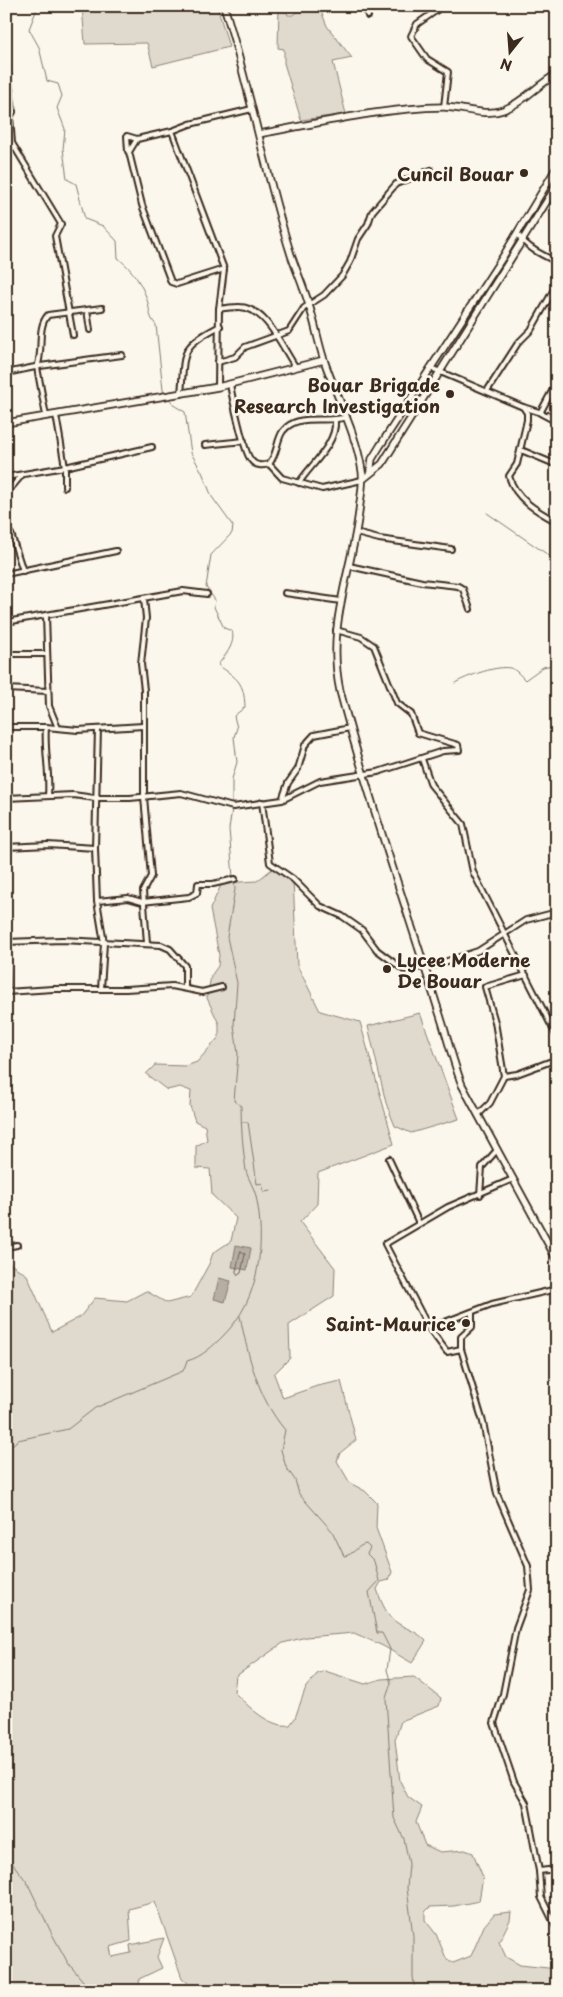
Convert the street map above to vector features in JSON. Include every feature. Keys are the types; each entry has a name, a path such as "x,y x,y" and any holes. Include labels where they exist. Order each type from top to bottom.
{"main road":[{"path":"224,6 259,134 276,205 309,304 324,360 347,417 362,480 356,533 336,630 334,663 350,728 424,968 438,1007 452,1059 462,1085 557,1260"},
{"path":"259,134 369,115 444,107 484,112 500,111 514,104 557,74"},
{"path":"370,473 372,459 557,167"},
{"path":"362,480 382,464 557,185"},
{"path":"540,194 548,199"},
{"path":"6,423 218,387 324,360"},
{"path":"405,409 413,415"}],"street":[{"path":"366,6 368,16"},
{"path":"438,6 437,10 417,24 410,36 427,59 448,72 444,107"},
{"path":"6,57 13,112 10,117 12,143 61,224 56,236 73,335"},
{"path":"224,268 178,284 171,282 142,205 128,152 127,136 137,139 252,109"},
{"path":"172,131 224,268 219,309 218,387"},
{"path":"6,139 12,135"},
{"path":"128,152 137,139"},
{"path":"218,362 235,357 245,347 277,338 289,331 294,320 309,304 324,295 339,281 350,262 372,212 396,184 431,170"},
{"path":"516,233 522,241 540,254 557,262"},
{"path":"487,391 518,343 531,330 557,284"},
{"path":"219,309 240,306 261,316 272,328 295,366"},
{"path":"46,416 37,367 40,360 43,320 48,315 102,308"},
{"path":"87,310 90,330"},
{"path":"181,394 185,351 198,337 220,326"},
{"path":"6,364 8,373 122,355"},
{"path":"431,368 522,407 557,418"},
{"path":"540,413 557,382"},
{"path":"230,384 244,441 251,460 258,464 269,464 282,478 322,488 362,480"},
{"path":"522,407 527,413 527,420 517,464 509,476 512,486 530,505 557,522"},
{"path":"540,413 557,422"},
{"path":"56,415 65,487"},
{"path":"269,464 276,455 280,436 284,429 306,418 335,421 347,417"},
{"path":"299,483 331,438 335,421"},
{"path":"205,445 244,441"},
{"path":"6,477 64,467 152,447"},
{"path":"521,450 557,464"},
{"path":"6,494 22,474"},
{"path":"6,528 11,534 22,571"},
{"path":"356,533 379,539 451,549"},
{"path":"6,574 116,551"},
{"path":"349,566 422,582 458,586 463,589 470,608"},
{"path":"6,622 183,591 207,594"},
{"path":"285,593 341,601"},
{"path":"144,599 146,618 141,664 144,690 144,797 151,876 142,891 142,902 147,943"},
{"path":"46,616 49,706 58,728"},
{"path":"6,798 73,794 95,798 144,797 181,793 232,807 282,800 320,781 364,774 422,759 443,751 457,752 458,745 418,734 411,714 397,703 374,646 361,637 336,630"},
{"path":"6,654 46,654"},
{"path":"6,689 48,691"},
{"path":"6,727 98,729 144,726"},
{"path":"46,727 45,745 50,768 48,796"},
{"path":"282,800 288,783 298,769 305,745 314,735 350,728"},
{"path":"98,729 95,798 97,901 104,943 101,989"},
{"path":"422,759 431,785 463,824 473,872 557,1037"},
{"path":"262,802 270,863 293,879 320,906 342,916 362,930 377,950 404,970 424,968 478,951 492,944 504,932 526,920 557,912"},
{"path":"6,847 48,845 96,848"},
{"path":"97,901 128,898 142,902 189,897 197,893 198,884 213,884 235,879"},
{"path":"6,942 62,940 104,943 147,943 170,949 185,966 185,988"},
{"path":"6,962 7,992 53,988 185,988 202,992 222,987"},
{"path":"478,1115 490,1103 504,1076 495,1022 485,987 526,975"},
{"path":"504,1076 517,1074 557,1059"},
{"path":"480,1194 482,1167 496,1150"},
{"path":"389,1159 419,1223"},
{"path":"461,1349 447,1352 429,1328 385,1244 448,1207 513,1180"},
{"path":"6,1247 17,1245"},
{"path":"429,1328 492,1304 557,1289"},
{"path":"472,1312 472,1327 461,1337 461,1349 483,1422 498,1494 528,1566 530,1590 516,1628 503,1694 494,1723 514,1782 526,1803 539,1871 541,1897 557,1929"},
{"path":"539,1871 557,1869"}],"shaded area":[{"path":"82,6 217,6 229,47 153,66 147,43 85,44"},
{"path":"279,6 284,6 288,15 293,15 297,11 297,6 319,6 327,26 352,58 333,62 346,114 301,120 284,63 284,49 278,48"},
{"path":"272,869 293,879 297,965 320,1011 360,1022 394,1144 318,1173 317,1204 300,1222 335,1268 334,1296 289,1325 290,1358 274,1374 283,1398 317,1386 341,1381 356,1440 340,1453 337,1461 350,1483 365,1491 377,1503 376,1528 392,1572 389,1580 381,1582 377,1589 385,1609 391,1617 399,1624 420,1635 426,1641 412,1663 383,1646 354,1633 306,1637 283,1643 236,1676 234,1692 259,1715 282,1725 290,1725 295,1718 306,1687 317,1674 325,1671 365,1684 381,1679 414,1677 441,1698 439,1706 401,1721 395,1740 400,1781 408,1797 422,1807 416,1822 425,1845 440,1852 465,1850 473,1853 483,1877 479,1901 454,1906 430,1907 425,1912 425,1920 436,1934 446,1958 453,1963 471,1956 484,1926 494,1914 511,1912 510,1920 499,1942 506,1957 520,1965 557,1969 557,1991 197,1991 182,1978 155,1902 129,1909 131,1941 110,1947 112,1957 131,1953 130,1945 164,1938 157,1957 162,1968 139,1979 140,1991 6,1991 6,1261 27,1275 52,1332 80,1317 95,1298 127,1301 146,1291 167,1303 191,1297 213,1253 231,1241 236,1218 212,1195 210,1169 196,1168 196,1146 207,1140 205,1126 195,1121 190,1106 191,1091 180,1087 167,1090 146,1074 155,1065 186,1066 197,1062 219,1037 219,1024 207,998 211,976 218,966 219,955 210,909 222,883 257,881"},
{"path":"420,1013 459,1119 411,1133 395,1126 386,1103 368,1026"}],"water":[{"path":"236,1245 251,1248 247,1270 232,1267"},
{"path":"219,1278 231,1281 225,1302 214,1299"}],"waterway":[{"path":"38,6 29,29 39,47 47,81 58,84 62,96 57,108 65,129 63,149 67,179 76,184 85,219 103,226 117,241 118,258 132,272 143,290 151,317 156,325 165,394"},
{"path":"168,397 175,406 185,412 191,453 202,472 212,497 233,526 232,533 211,555 206,587 215,600 214,607 224,628 232,631 233,636 229,649 218,665 239,682 243,692 245,707 234,716 237,728 234,737 237,762 232,779 232,805"},
{"path":"487,513 557,561"},
{"path":"455,683 475,674 500,668 513,669 525,680 543,667 557,664"},
{"path":"232,809 229,829 233,877"},
{"path":"6,1450 18,1440 68,1429 95,1408 183,1371 187,1361 198,1357 211,1347 236,1321 246,1305 253,1288 260,1251 259,1214 254,1189 246,1171 242,1139 241,1106 234,1101 238,1054 234,1025 237,983 227,937 235,889 234,881"},
{"path":"242,1122 248,1122 257,1184 262,1183 264,1192 271,1191"},
{"path":"240,1316 255,1376 268,1404 285,1430 281,1450 286,1467 295,1480 299,1494 332,1531 344,1556 366,1544 370,1548 367,1554 374,1561 379,1581 369,1592 377,1633 382,1633 390,1649 387,1670 391,1683 386,1698 394,1818 404,1839 409,1864 407,1888 413,1936 415,1991"},
{"path":"6,1855 27,1882 68,1963 88,1987"}],"place":[{"name":"Cuncil Bouar","path":"524,173"},
{"name":"Bouar Brigade Research Investigation","path":"450,394"},
{"name":"Lycee Moderne De Bouar","path":"387,969"},
{"name":"Saint-Maurice","path":"466,1323"}]}
